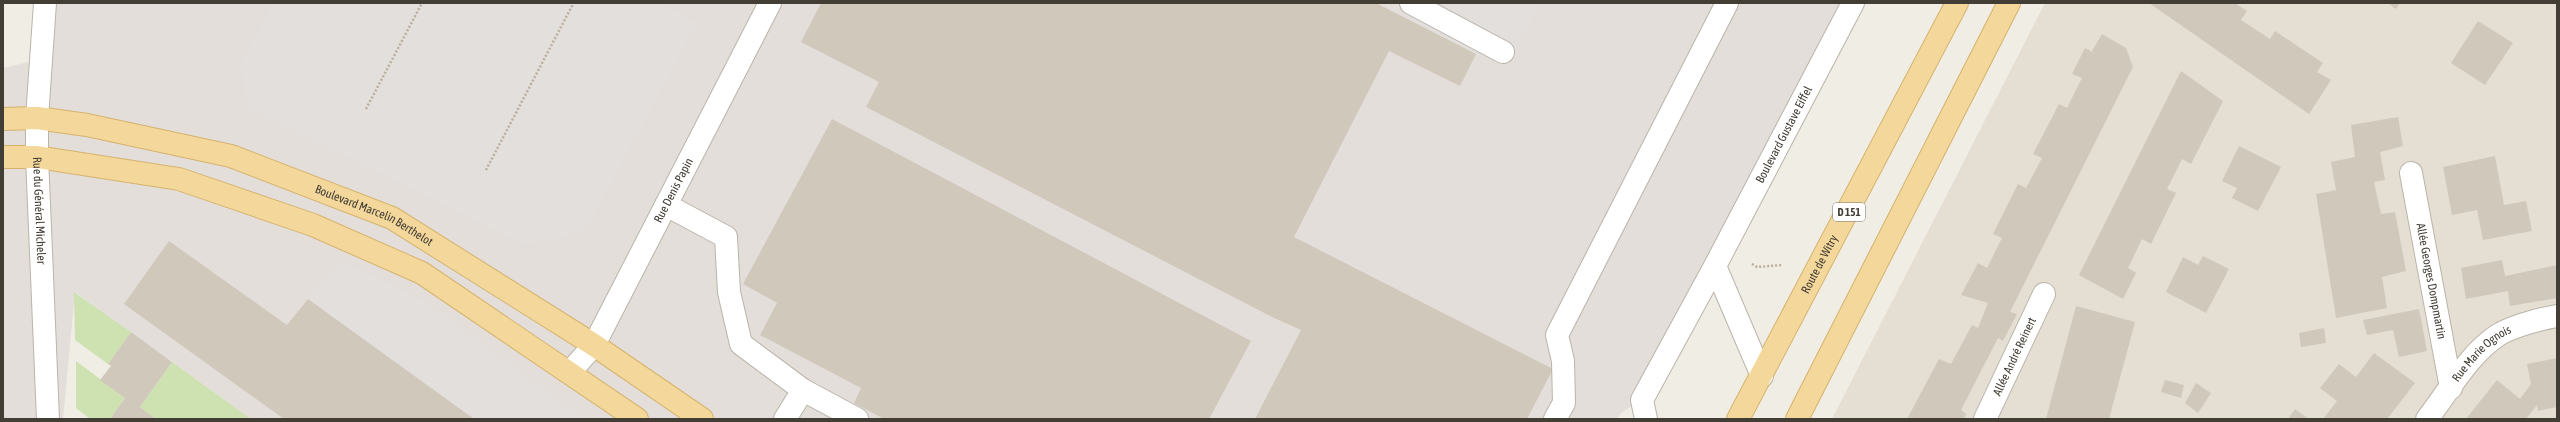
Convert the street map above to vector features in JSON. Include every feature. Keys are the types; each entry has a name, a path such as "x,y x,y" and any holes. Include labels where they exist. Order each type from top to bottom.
{"main road":[{"name":"Route de Witry","path":"1738,419 1762,376 1957,3"},
{"path":"1797,419 2009,3"},
{"name":"Boulevard Marcelin Berthelot","path":"3,119 37,118 87,125 231,156 392,218 594,345 702,419"},
{"path":"3,157 37,157 179,179 313,225 422,273 638,419"}],"street":[{"name":"Rue du Général Micheler","path":"45,3 37,118 37,157 48,419"},
{"name":"Rue Denis Papin","path":"570,372 594,345 770,3"},
{"path":"1410,3 1503,52"},
{"path":"1555,419 1564,403 1563,361 1557,335 1727,3"},
{"name":"Boulevard Gustave Eiffel","path":"1646,419 1642,400 1715,266 1853,3"},
{"name":"Allée Georges Dompmartin","path":"2411,173 2451,388"},
{"path":"666,206 726,237 729,292 741,344 803,390 857,419"},
{"path":"1715,266 1762,376"},
{"name":"Allée André Reinert","path":"1985,419 2044,294"},
{"name":"Rue Marie Ognois","path":"2427,419 2451,388 2469,361 2499,334 2540,319 2557,316"},
{"path":"785,419 803,390"}],"path":[{"path":"366,109 422,3"},
{"path":"486,170 573,4"}],"shaded area":[{"path":"45,3 1853,3 1642,400 1621,413 1617,419 251,419 75,292 63,419 3,419 3,68 41,59"},
{"path":"273,3 660,3 697,23 585,231 526,245 248,108 241,64"},
{"path":"1376,3 1540,3 1506,68"},
{"path":"2045,3 2557,3 2557,419 1832,419"},
{"path":"342,261 423,300 583,419 474,419 308,299"}],"green space":[{"path":"74,292 131,332 108,364 75,340"},
{"path":"76,361 125,398 110,419 90,419 76,408"},
{"path":"172,362 251,419 156,419 140,407"}],"building":[{"path":"821,3 1376,3 1476,54 1460,86 1389,51 1294,237 1553,369 1527,419 1255,419 1301,330 1274,318 866,107 879,82 801,42"},
{"path":"2149,3 2235,3 2247,11 2241,20 2270,39 2275,31 2323,63 2317,72 2331,80 2309,114"},
{"path":"2388,3 2400,3 2396,9"},
{"path":"2478,21 2513,43 2485,85 2451,63"},
{"path":"2102,34 2126,48 2133,67 2010,312 2017,314 2003,341 1998,338 1961,410 1966,414 1964,419 1907,419 1939,359 1951,364 1972,325 1978,328 1988,303 1961,295 1978,263 1987,268 2002,238 1993,234 2018,184 2026,188 2042,158 2033,154 2059,104 2067,108 2082,78 2072,74 2085,48 2096,54 2092,51"},
{"path":"2181,71 2223,101 2191,164 2182,159 2167,189 2176,193 2151,244 2142,239 2128,268 2136,273 2123,299 2079,275"},
{"path":"2398,117 2403,146 2380,152 2385,180 2374,182 2381,214 2395,212 2406,271 2382,277 2387,308 2336,318 2316,194 2336,190 2331,162 2355,157 2351,125"},
{"path":"832,119 1251,341 1209,419 884,419 854,403 861,388 760,335 777,303 743,284"},
{"path":"2239,146 2281,167 2258,211 2232,198 2237,188 2222,181"},
{"path":"2495,156 2504,205 2526,201 2532,231 2483,240 2477,210 2452,215 2443,167"},
{"path":"169,241 287,325 308,299 474,419 284,419 124,304"},
{"path":"2203,256 2229,269 2206,313 2166,292 2183,257 2198,265"},
{"path":"2502,260 2505,276 2557,265 2557,298 2510,306 2508,291 2466,299 2461,268"},
{"path":"2076,306 2135,322 2109,419 2046,419"},
{"path":"2419,309 2427,351 2399,357 2393,330 2367,335 2363,320"},
{"path":"2324,328 2326,343 2301,347 2299,333"},
{"path":"131,332 172,362 140,407 156,419 110,419 125,398 100,380 111,366 108,364"},
{"path":"2374,353 2415,383 2387,419 2323,419 2337,401 2320,388 2339,364 2356,377"},
{"path":"2557,358 2557,407 2538,411 2537,405 2526,419 2466,419 2497,380 2520,399 2531,384 2527,364"},
{"path":"2165,380 2184,385 2181,398 2161,392"},
{"path":"2196,383 2211,393 2198,413 2185,403"},
{"path":"2295,409 2309,419 2288,419"}]}
